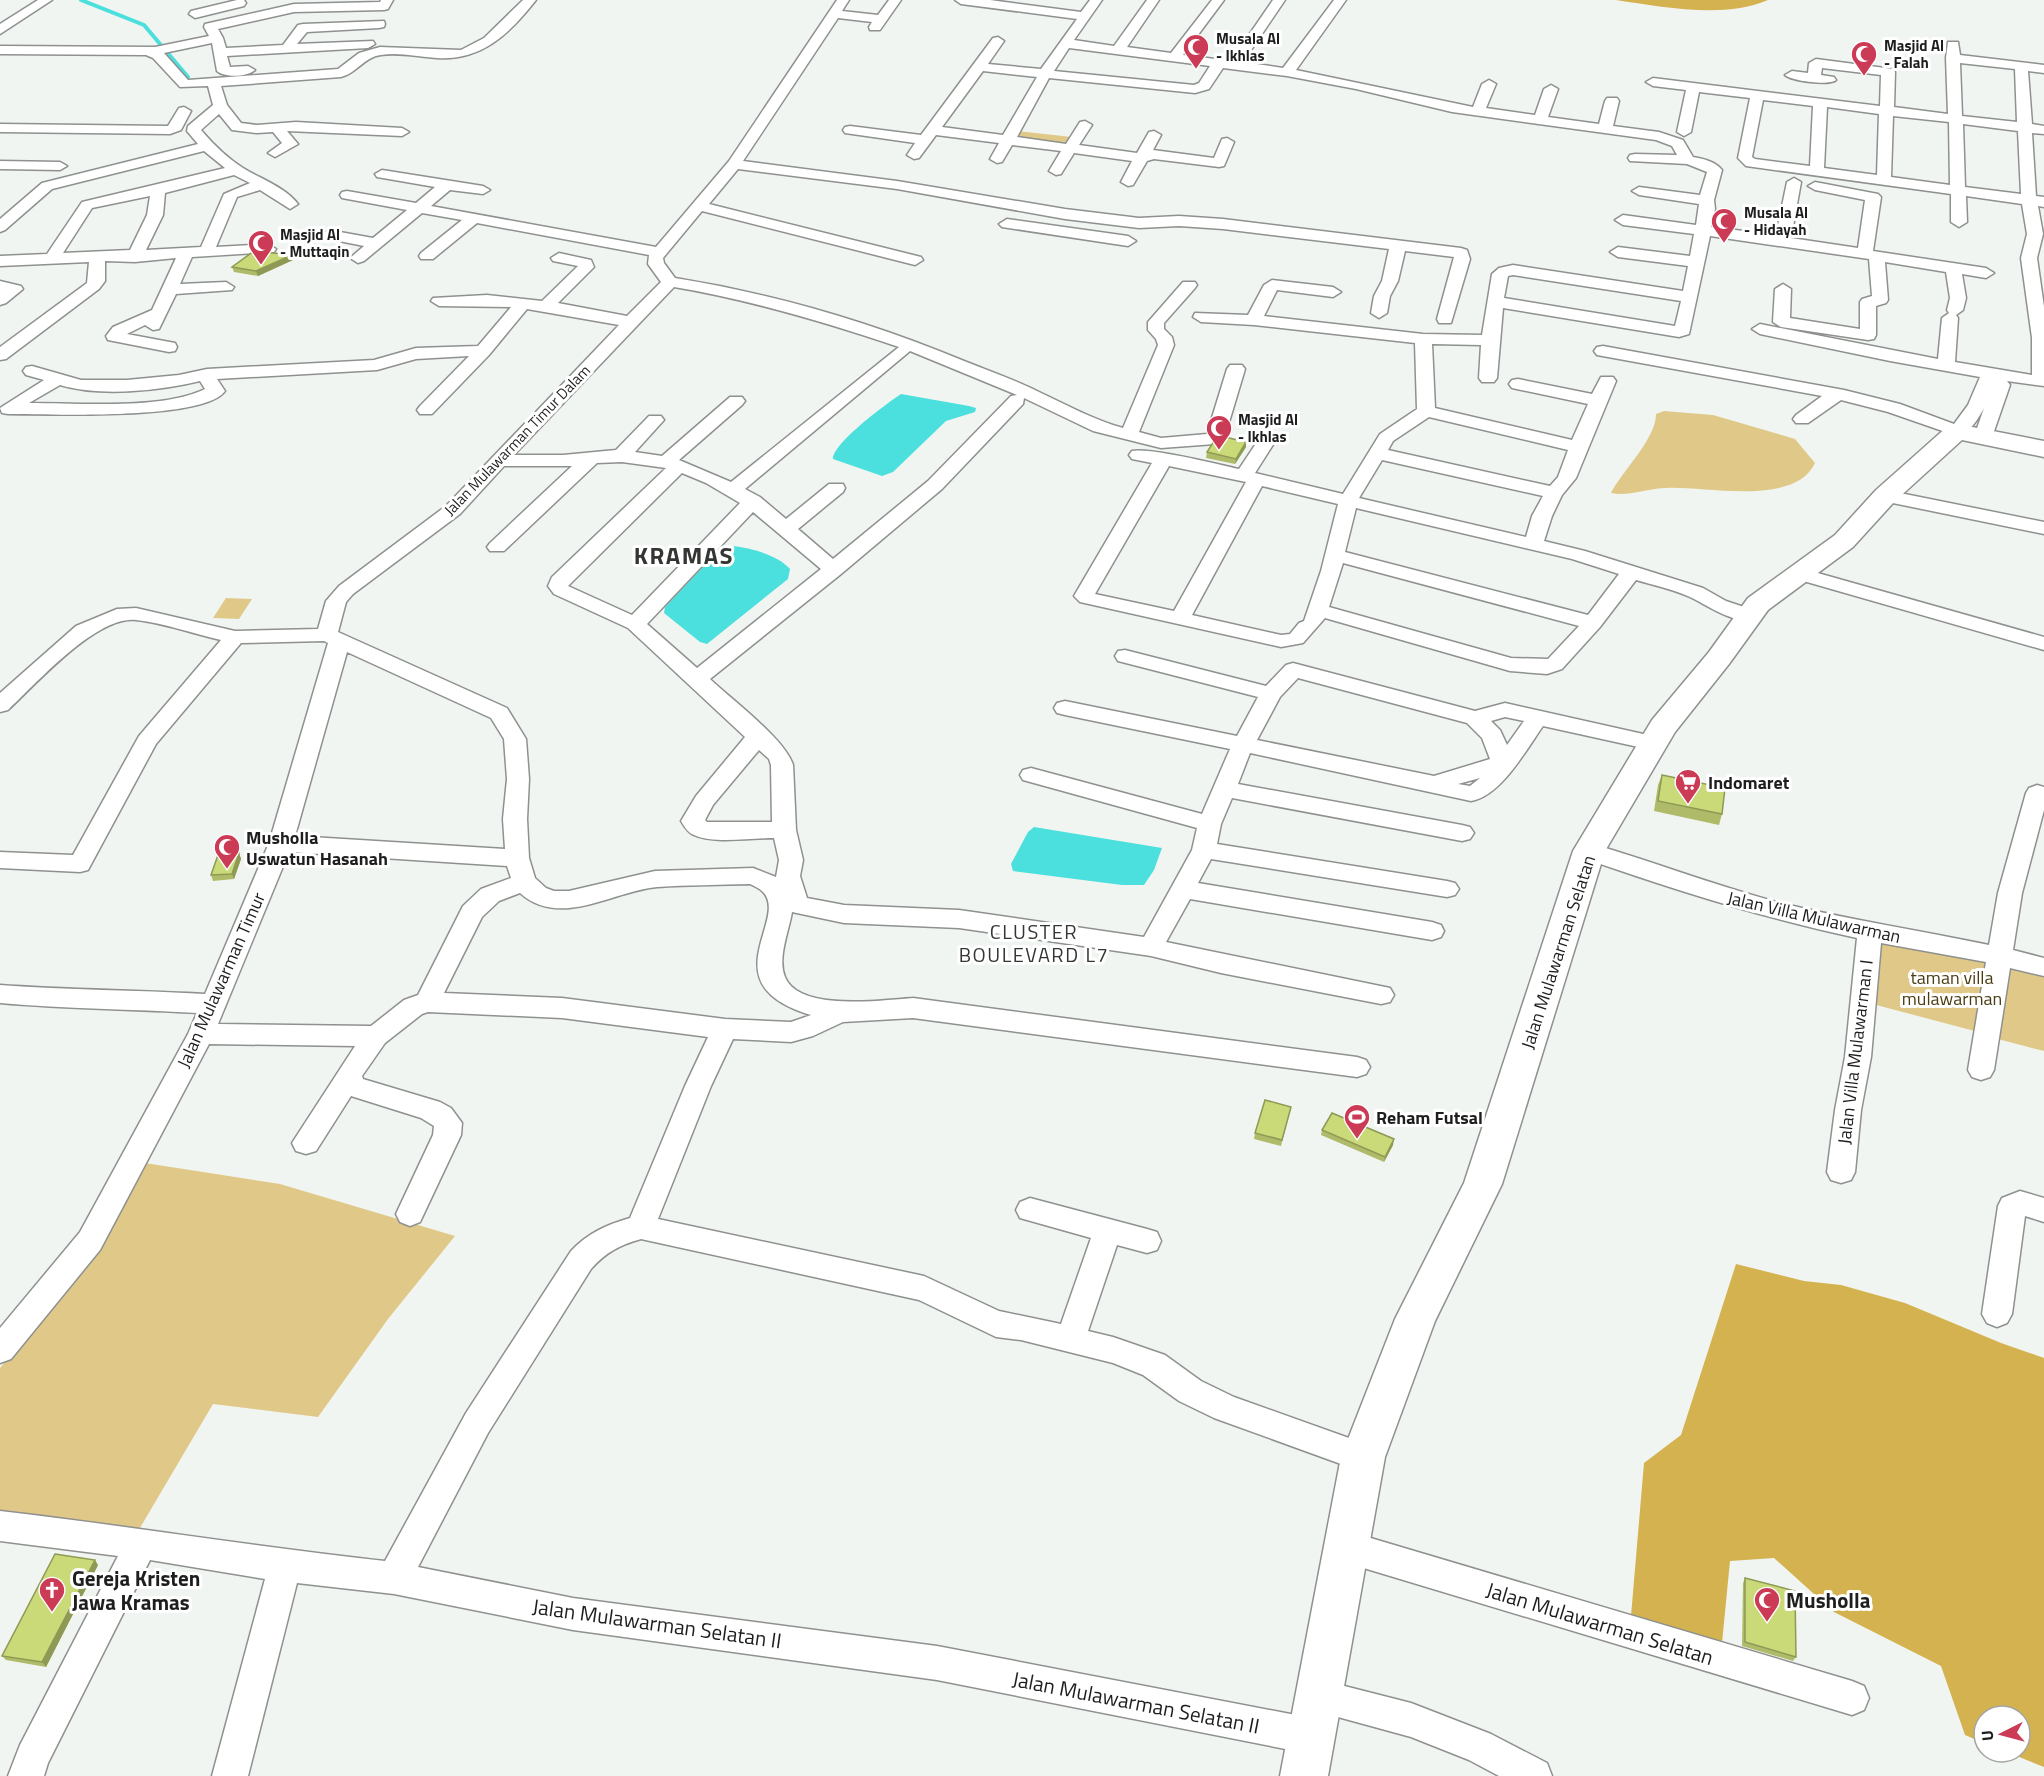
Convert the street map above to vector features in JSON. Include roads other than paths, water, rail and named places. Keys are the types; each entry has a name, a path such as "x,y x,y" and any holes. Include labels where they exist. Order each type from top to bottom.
{"street":[{"path":"0,30 46,0"},
{"path":"251,0 191,10 213,33 224,71 348,65"},
{"path":"151,51 158,55 185,84 341,73 348,71 363,57 380,52 466,53 483,45 530,0"},
{"path":"843,0 734,164 655,258 656,264 670,282 756,298 827,317 894,339 1030,394 1099,427 1161,443 1215,439 1236,369"},
{"path":"842,15 878,23 895,0"},
{"path":"961,0 1084,16"},
{"path":"997,159 1046,72 1096,0"},
{"path":"1118,50 1153,0"},
{"path":"1175,56 1218,0"},
{"path":"1234,65 1279,0"},
{"path":"1287,72 1340,0"},
{"path":"0,50 151,51 177,47 274,12 335,3 385,5"},
{"path":"269,27 274,12"},
{"path":"286,48 303,28 379,24"},
{"path":"914,155 998,41"},
{"path":"220,52 368,44"},
{"path":"1064,44 1359,80 1422,95 1478,112 1540,119 1675,141 1688,160"},
{"path":"9,63 26,50"},
{"path":"1959,222 1956,189 1953,51 2044,69"},
{"path":"1814,78 1816,56 1889,67 1883,87 1887,110 1887,180 1890,197"},
{"path":"980,67 1195,89 1203,86 1219,63"},
{"path":"1760,329 1890,356 2043,382 2035,234 2037,201 2026,128 2021,66"},
{"path":"1792,75 1846,82"},
{"path":"213,82 220,105 237,127 402,132"},
{"path":"1653,82 2044,130"},
{"path":"1478,112 1489,84"},
{"path":"1684,132 1693,87"},
{"path":"1540,119 1551,89"},
{"path":"1757,95 1746,161 2037,201"},
{"path":"1605,129 1612,101"},
{"path":"1817,170 1820,102"},
{"path":"220,105 195,126 194,131 207,146 236,170 262,184 290,204"},
{"path":"0,128 162,130 176,127 184,111"},
{"path":"275,153 291,144 276,127"},
{"path":"1015,127 1072,131 1070,149 1056,171"},
{"path":"137,155 162,130"},
{"path":"850,130 1007,140 1143,158 1153,154 1216,169 1227,142"},
{"path":"1128,182 1154,135"},
{"path":"0,227 47,186 207,146"},
{"path":"1635,158 1688,160 1728,172 1873,197 1871,255 1880,300 1868,302 1868,334 1780,322 1783,289"},
{"path":"734,164 897,185 1139,223 1179,221 1223,224 1461,253 1462,259 1445,319"},
{"path":"0,165 60,166"},
{"path":"51,260 87,205 236,170"},
{"path":"1497,302 1679,332 1683,330 1707,209 1706,200 1728,172"},
{"path":"381,174 483,190"},
{"path":"1783,241 1794,182"},
{"path":"206,253 229,197 262,184"},
{"path":"358,258 447,185"},
{"path":"135,257 155,215 158,190"},
{"path":"1639,191 1706,200"},
{"path":"347,195 660,252"},
{"path":"11,201 32,199"},
{"path":"699,206 915,260"},
{"path":"1071,233 1083,216"},
{"path":"427,256 474,218"},
{"path":"1623,220 1783,241 1986,273"},
{"path":"1007,224 1128,241"},
{"path":"329,235 376,243"},
{"path":"1379,313 1382,296 1390,281 1398,245"},
{"path":"0,261 135,257 268,249"},
{"path":"1618,252 1697,262"},
{"path":"143,342 160,312 186,254"},
{"path":"0,355 93,286 97,281 97,258"},
{"path":"546,306 586,267 585,263 559,258"},
{"path":"1946,364 1952,314 1958,298 1953,268"},
{"path":"1488,378 1490,340 1497,302 1496,290 1500,274 1505,271 1514,270 1690,297"},
{"name":"Jalan Mulawarman Timur Dalam","path":"334,637 336,601 346,590 453,510 670,282"},
{"path":"1129,435 1166,345 1164,337 1156,330 1156,322 1189,285"},
{"path":"1254,320 1272,285 1333,292"},
{"path":"0,286 15,289 0,300"},
{"path":"170,290 226,287"},
{"path":"439,301 494,300 523,303 630,322"},
{"path":"426,410 483,351 523,303"},
{"path":"160,312 114,334 115,337 169,347"},
{"path":"1201,317 1254,320 1423,339 1490,340"},
{"path":"1423,339 1426,411"},
{"path":"32,371 80,385 162,381 207,374 377,365 391,358 418,353 483,351"},
{"path":"734,489 902,351"},
{"path":"1603,351 1837,394 1894,408 1970,434 2044,449"},
{"path":"4,411 129,407 206,398 216,391 209,383 207,374"},
{"path":"1970,434 1997,375"},
{"path":"1970,434 1967,421 1997,375"},
{"path":"4,411 58,379"},
{"path":"1533,545 1542,516 1554,493 1567,478 1607,381"},
{"path":"1518,384 1599,401"},
{"path":"1802,419 1837,394"},
{"path":"697,679 834,570 935,485 1017,400"},
{"path":"736,401 559,581 558,586 561,590 635,624 773,748 782,765 784,830 791,860 788,876 797,905 844,914 959,919 1151,947 1221,964 1381,994"},
{"path":"1164,459 1084,596 1287,641 1296,639 1313,619 1335,555 1348,501 1386,438 1426,411 1578,447"},
{"path":"621,456 655,420"},
{"name":"Jalan Mulawarman Selatan","path":"1304,1776 1363,1457 1415,1319 1483,1184 1589,851 1652,743 1754,610 1844,541 1927,455 1970,434"},
{"path":"1181,618 1268,440"},
{"path":"1377,453 1554,493"},
{"path":"1138,455 1164,459 1578,555 1696,592 1719,605 1754,610"},
{"path":"502,457 562,461 621,456 672,464 734,489 753,501 834,570"},
{"path":"497,548 591,458"},
{"path":"787,528 836,488"},
{"path":"1885,496 2044,528"},
{"path":"635,624 753,501"},
{"path":"1335,555 1593,623"},
{"path":"1313,619 1510,664 1547,667 1555,664 1593,623 1631,572"},
{"path":"1800,574 2044,644"},
{"path":"0,705 84,630 97,622 117,615 136,614 235,637 334,637 499,713 515,739 518,779 514,819 517,858 524,882 537,894 551,900 569,900 656,879 753,876 766,879 776,886 779,896 779,915 770,964 771,975 778,988 791,997 840,1012 913,1008 1357,1067"},
{"path":"0,860 80,864 147,741 235,637"},
{"name":"Jalan Mulawarman Timur","path":"0,1350 90,1241 201,1034 281,843 334,637"},
{"path":"1125,656 1271,694"},
{"path":"1151,947 1204,850 1209,824 1232,767 1271,694 1293,670 1475,718 1505,710 1652,743"},
{"path":"1065,708 1434,784 1469,794 1478,792 1503,764 1538,717"},
{"path":"1475,718 1492,735 1503,764"},
{"path":"759,735 704,801 693,821 700,829 712,831 784,830"},
{"path":"1031,775 1209,824"},
{"path":"1225,789 1462,832"},
{"path":"1981,1070 2010,893 2037,793"},
{"path":"281,843 517,858"},
{"path":"1204,850 1447,889"},
{"name":"Jalan Villa Mulawarman","path":"1589,851 1690,887 1764,908 2044,967"},
{"path":"306,1143 376,1036 420,1004 472,912 490,895 524,882"},
{"path":"1183,889 1432,931"},
{"name":"Jalan Villa Mulawarman I","path":"1840,1172 1858,1058 1870,932"},
{"path":"0,994 68,1000 96,998 215,1004"},
{"path":"420,1004 562,1008 725,1029 790,1032 804,1029 840,1012"},
{"path":"641,1227 698,1086 725,1029"},
{"path":"201,1034 376,1036"},
{"path":"348,1079 351,1086 356,1089 430,1110 448,1123 447,1135 410,1214"},
{"path":"1997,1314 2012,1206 2020,1203 2044,1210"},
{"path":"1030,1210 1147,1241"},
{"path":"394,1578 477,1423 581,1260 592,1248 611,1236 641,1227 924,1289 996,1324 1113,1350 1154,1365 1190,1391 1225,1408 1363,1457"},
{"path":"1070,1340 1108,1231"},
{"name":"Jalan Mulawarman Selatan II","path":"0,1526 142,1543 285,1566 394,1578 573,1614 937,1663 1311,1736"},
{"path":"26,1776 38,1747 142,1543"},
{"name":"Jalan Mulawarman Selatan","path":"1347,1547 1852,1698"},
{"path":"230,1776 285,1566"},
{"path":"1317,1696 1411,1720 1479,1746 1534,1776"}],"water":[{"path":"901,394 976,408 975,412 946,421 893,472 882,476 833,459 835,452 851,434"},
{"path":"733,546 756,550 779,560 790,569 788,579 707,644 700,642 664,613 665,607 719,550"},
{"path":"1034,827 1162,848 1154,870 1144,885 1122,885 1013,871 1011,864 1028,832"}],"waterway":[{"path":"81,0 144,25 188,77"}],"place":[{"name":"Musala Al - Ikhlas","path":"1196,70"},
{"name":"Masjid Al - Falah","path":"1864,77"},
{"name":"Musala Al - Hidayah","path":"1724,244"},
{"name":"Masjid Al - Muttaqin","path":"261,266"},
{"name":"Masjid Al - Ikhlas","path":"1219,451"},
{"name":"Indomaret","path":"1688,805"},
{"name":"Musholla Uswatun Hasanah","path":"227,870"},
{"name":"Reham Futsal","path":"1357,1140"},
{"name":"Gereja Kristen Jawa Kramas","path":"52,1613"},
{"name":"Musholla","path":"1767,1623"}],"district":[{"name":"KRAMAS","path":"684,555"},
{"name":"CLUSTER BOULEVARD L7","path":"1034,942"}],"park label":[{"name":"taman villa mulawarman","path":"1952,987"}]}
